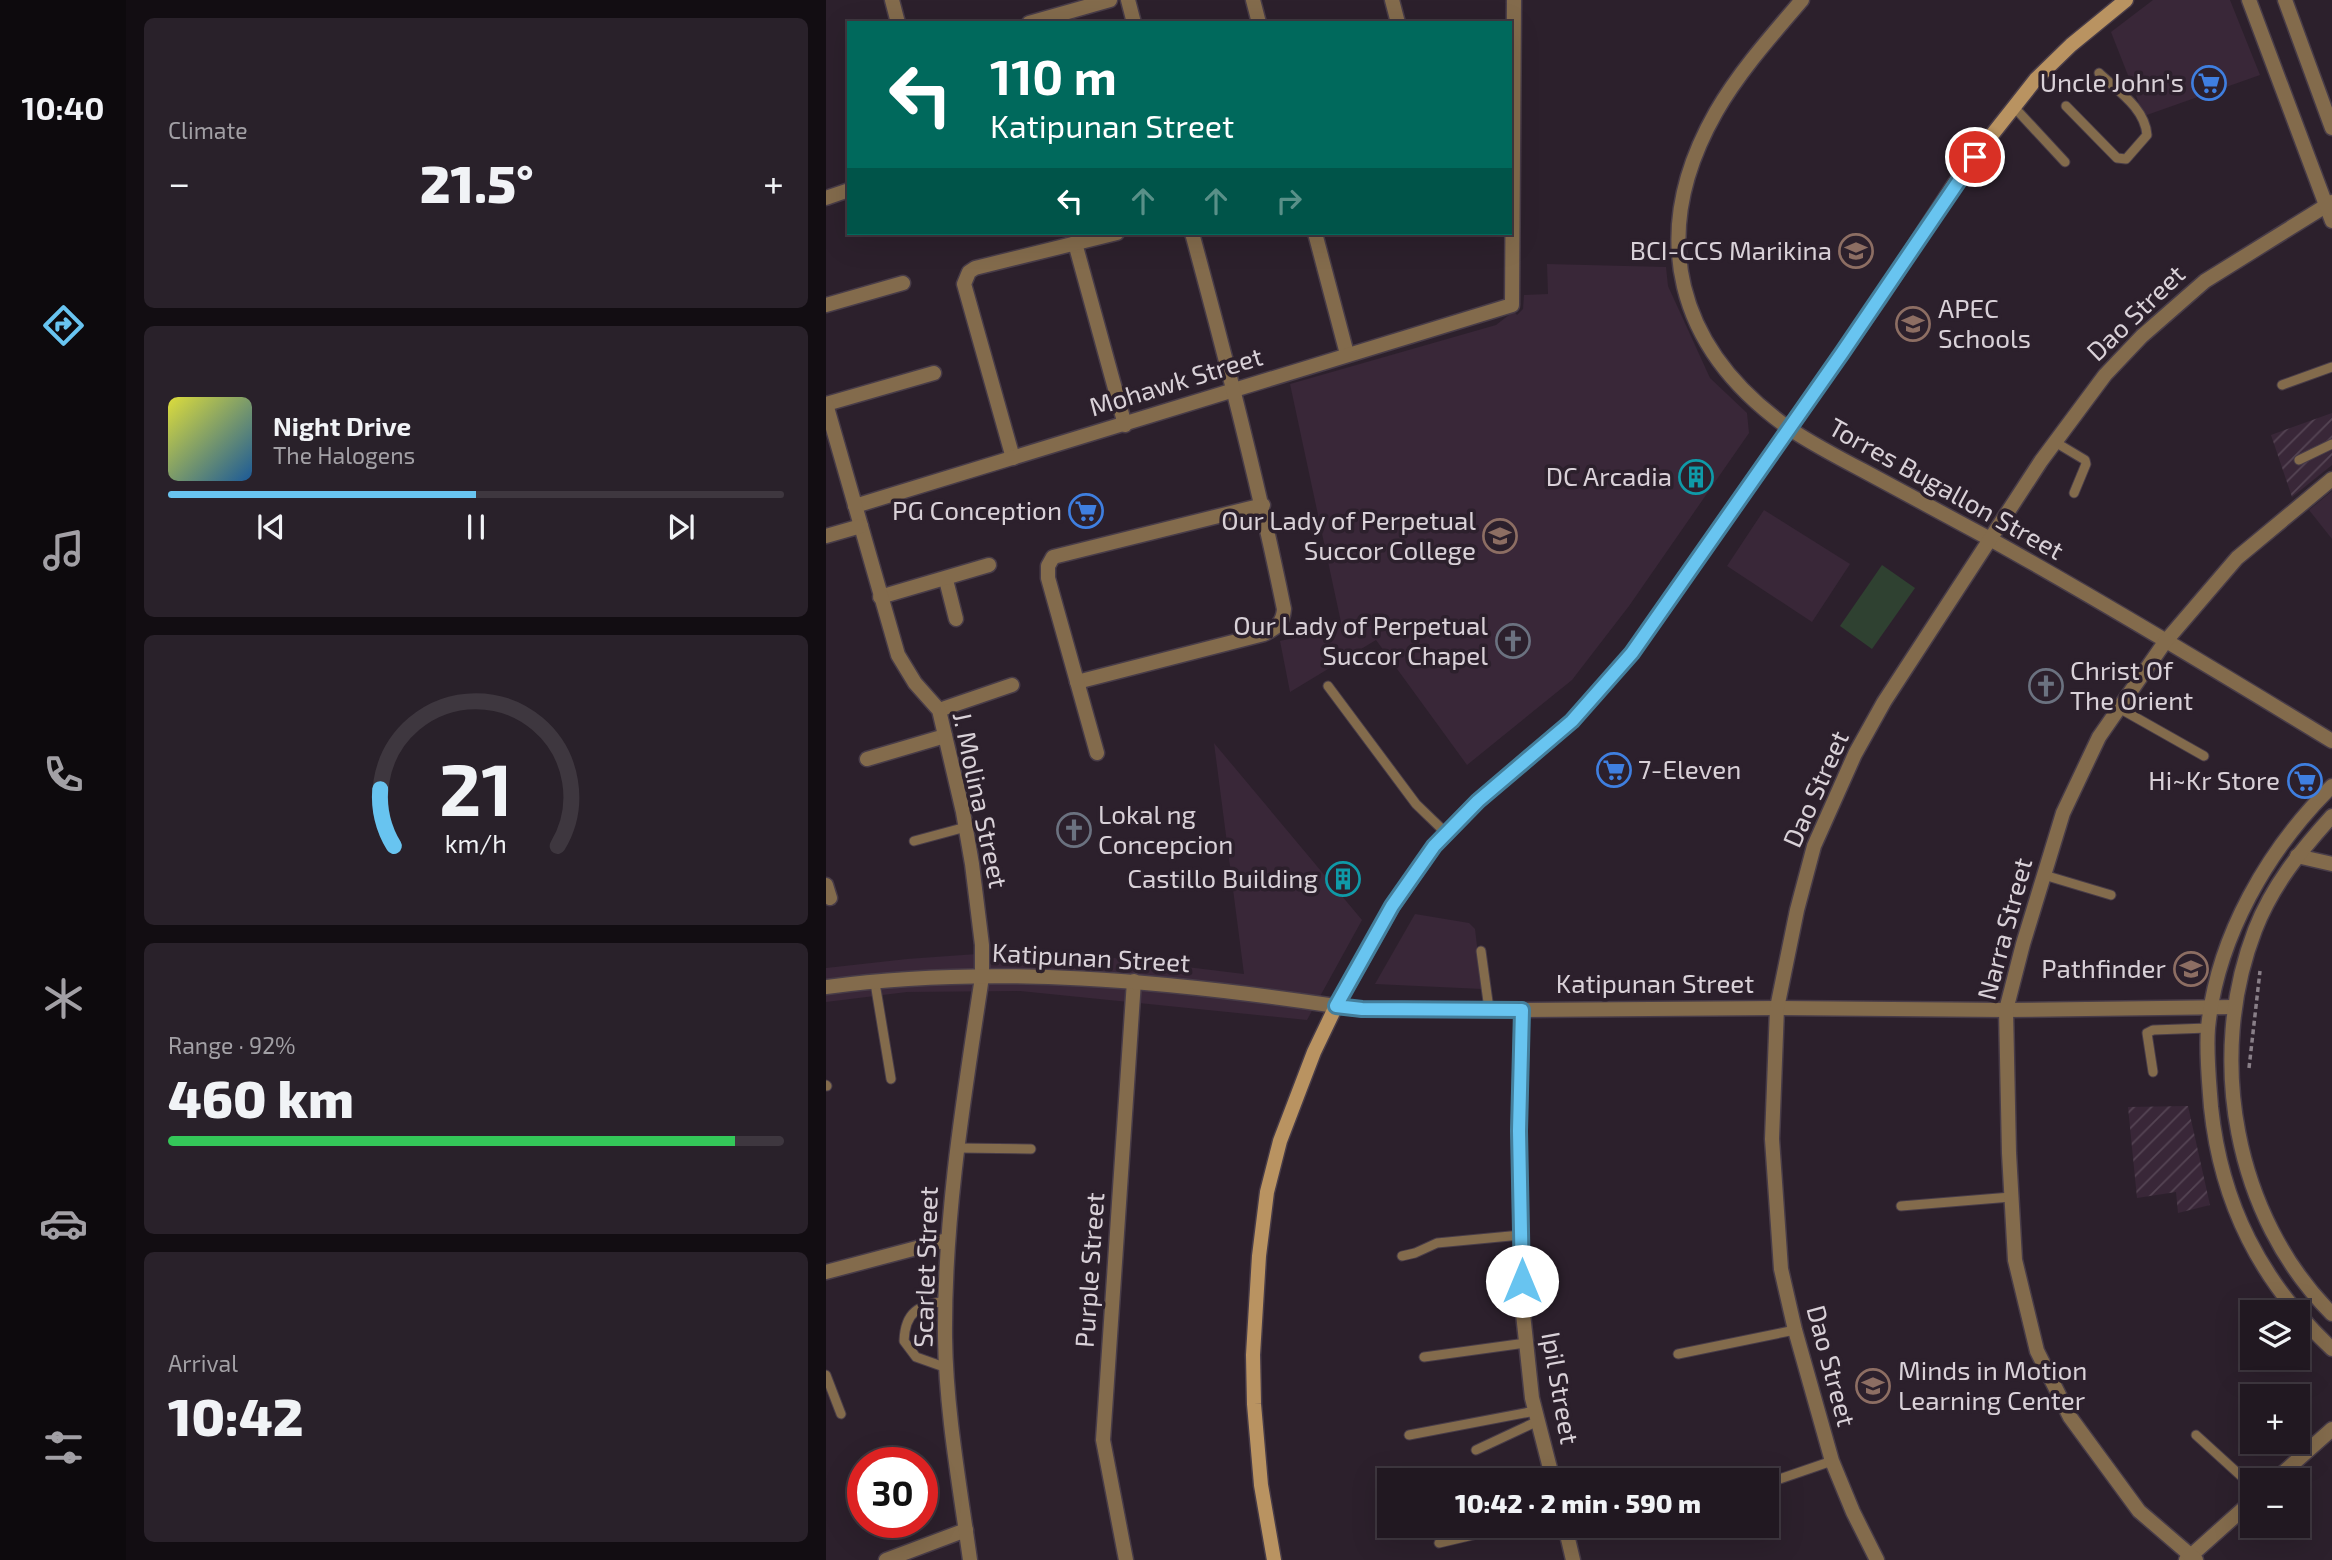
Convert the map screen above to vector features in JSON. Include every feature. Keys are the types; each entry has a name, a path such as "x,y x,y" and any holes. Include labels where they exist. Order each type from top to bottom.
{"main road":[{"path":"1274,1560 1261,1486 1254,1404 1260,1245 1270,1177 1285,1123 1336,1006 1404,887 1446,833 1478,801 1572,721 1620,667 1656,620 1879,300 1961,174 2036,79 2071,45 2126,0"}],"street":[{"path":"892,0 897,21"},
{"path":"1036,21 1110,0"},
{"path":"1128,0 1133,21"},
{"path":"1253,0 1258,21"},
{"path":"1392,0 1397,21"},
{"path":"1512,188 1514,0"},
{"name":"Torres Bugallon Street","path":"1802,0 1743,73 1715,113 1689,170 1684,189 1678,231 1679,258 1685,287 1703,338 1725,370 1752,398 1810,442 1990,539 2332,741"},
{"path":"2249,0 2329,203 2332,221"},
{"path":"2285,0 2332,128"},
{"name":"Mohawk Street","path":"855,506 1512,305 1512,188"},
{"path":"826,198 847,191"},
{"name":"Dao Street","path":"1877,1560 1832,1461 1795,1330 1781,1269 1772,1139 1777,1008 1797,910 1814,846 1840,786 1884,702 2055,442 2105,375 2175,305 2205,281 2329,203"},
{"path":"1013,458 964,284 969,271 1109,235"},
{"path":"1077,682 1264,634 1281,622 1284,609 1263,505 1193,235"},
{"path":"1316,235 1348,354"},
{"path":"1075,243 1125,425"},
{"path":"826,305 903,283"},
{"path":"826,404 934,373"},
{"name":"J. Molina Street","path":"826,404 898,654 915,683 939,710 966,827 982,945 982,977"},
{"name":"Narra Street","path":"2191,1559 2139,1511 2070,1417 2036,1351 2015,1260 2008,1153 2006,1010 2063,813 2099,737 2165,642 2237,558 2332,479"},
{"path":"1097,753 1048,578 1048,566 1053,557 1263,505"},
{"path":"826,536 861,526"},
{"path":"880,597 946,580 989,565"},
{"path":"946,580 956,619"},
{"path":"939,710 1013,685"},
{"path":"867,759 945,736"},
{"path":"2332,786 2295,825 2262,875 2229,944 2211,1008 2207,1054 2215,1140 2235,1210 2252,1249 2266,1271 2332,1349"},
{"path":"2332,816 2297,856 2277,885 2255,929 2234,1007 2232,1087 2241,1140 2261,1208 2282,1250 2332,1314"},
{"path":"2297,856 2332,864"},
{"name":"Katipunan Street","path":"826,987 982,977 1135,981 1243,992 1362,1009 2006,1010 2234,1007"},
{"name":"Scarlet Street","path":"970,1560 953,1436 947,1368 947,1240 982,977"},
{"name":"Purple Street","path":"1126,1560 1103,1440 1135,981"},
{"name":"Ipil Street","path":"1522,1010 1519,1131 1522,1304 1537,1416 1550,1468"},
{"path":"826,1272 947,1240"},
{"path":"2288,1468 2332,1429"},
{"path":"2191,1559 2240,1512"},
{"path":"886,1560 966,1530"},
{"path":"1568,1538 1573,1560"}],"lane":[{"path":"2066,106 2117,158 2126,159 2147,135 2146,123 2139,111 2099,73"},
{"path":"2014,107 2064,162"},
{"path":"2282,385 2332,367"},
{"path":"2055,442 2085,460 2086,464 2074,493"},
{"path":"2299,460 2332,444"},
{"path":"1328,686 1416,804 1446,833"},
{"path":"2119,708 2204,755"},
{"path":"914,841 966,827"},
{"path":"2044,875 2111,895"},
{"path":"1481,951 1489,1009"},
{"path":"876,983 891,1079"},
{"path":"2153,1072 2147,1034 2153,1030 2208,1028"},
{"path":"958,1147 1031,1149"},
{"path":"1901,1206 2011,1198"},
{"path":"1402,1256 1415,1254 1437,1243 1521,1235"},
{"path":"946,1301 930,1303 911,1314 904,1327 904,1341 916,1357 947,1368"},
{"path":"1678,1354 1795,1330"},
{"path":"1424,1357 1526,1343"},
{"path":"826,1374 841,1414"},
{"path":"1409,1435 1537,1416"},
{"path":"1476,1450 1537,1416"},
{"path":"2196,1435 2240,1475"},
{"path":"1779,1479 1832,1461"},
{"path":"1439,1543 1460,1538"}],"path":[{"path":"2248,1076 2262,960"}],"shaded area":[{"path":"2153,0 2230,0 2260,75 2144,116 2111,32"},
{"name":"Our Lady of Perpetual Succor College","path":"1547,264 1666,267 1668,286 1710,378 1747,413 1749,433 1629,606 1572,680 1467,765 1376,640 1290,692 1280,641 1342,627 1290,384 1496,325 1514,311 1517,315 1523,309 1524,295 1548,294"},
{"path":"2332,413 2332,465 2292,497 2271,435"},
{"path":"2332,491 2332,539 2309,510"},
{"path":"1764,510 1850,564 1812,622 1727,566"},
{"path":"1214,743 1362,920 1307,1020 1020,991 907,992 826,1002 826,968 977,954 1065,952 1244,974"},
{"path":"1415,914 1469,923 1475,929 1482,989 1375,984"},
{"path":"2188,1106 2210,1205 2178,1213 2176,1192 2137,1198 2128,1107"}],"green space":[{"path":"1882,565 1915,588 1872,649 1840,626"}],"place":[{"name":"Uncle John's","path":"2209,83"},
{"name":"BCI-CCS Marikina","path":"1856,251"},
{"name":"APEC Schools","path":"1913,324"},
{"name":"DC Arcadia","path":"1696,477"},
{"name":"PG Conception","path":"1086,511"},
{"name":"Our Lady of Perpetual Succor College","path":"1500,536"},
{"name":"Our Lady of Perpetual Succor Chapel","path":"1513,641"},
{"name":"Christ Of The Orient","path":"2046,686"},
{"name":"7-Eleven","path":"1614,770"},
{"name":"Hi~Kr Store","path":"2305,781"},
{"name":"Lokal ng Concepcion","path":"1074,830"},
{"name":"Castillo Building","path":"1343,879"},
{"name":"Pathfinder","path":"2191,969"},
{"name":"Minds in Motion Learning Center","path":"1873,1386"}],"route":[{"path":"1522,1281 1519,1131 1522,1010 1362,1009 1336,1006 1392,906 1434,846 1478,801 1572,721 1632,653 1975,157"}]}
